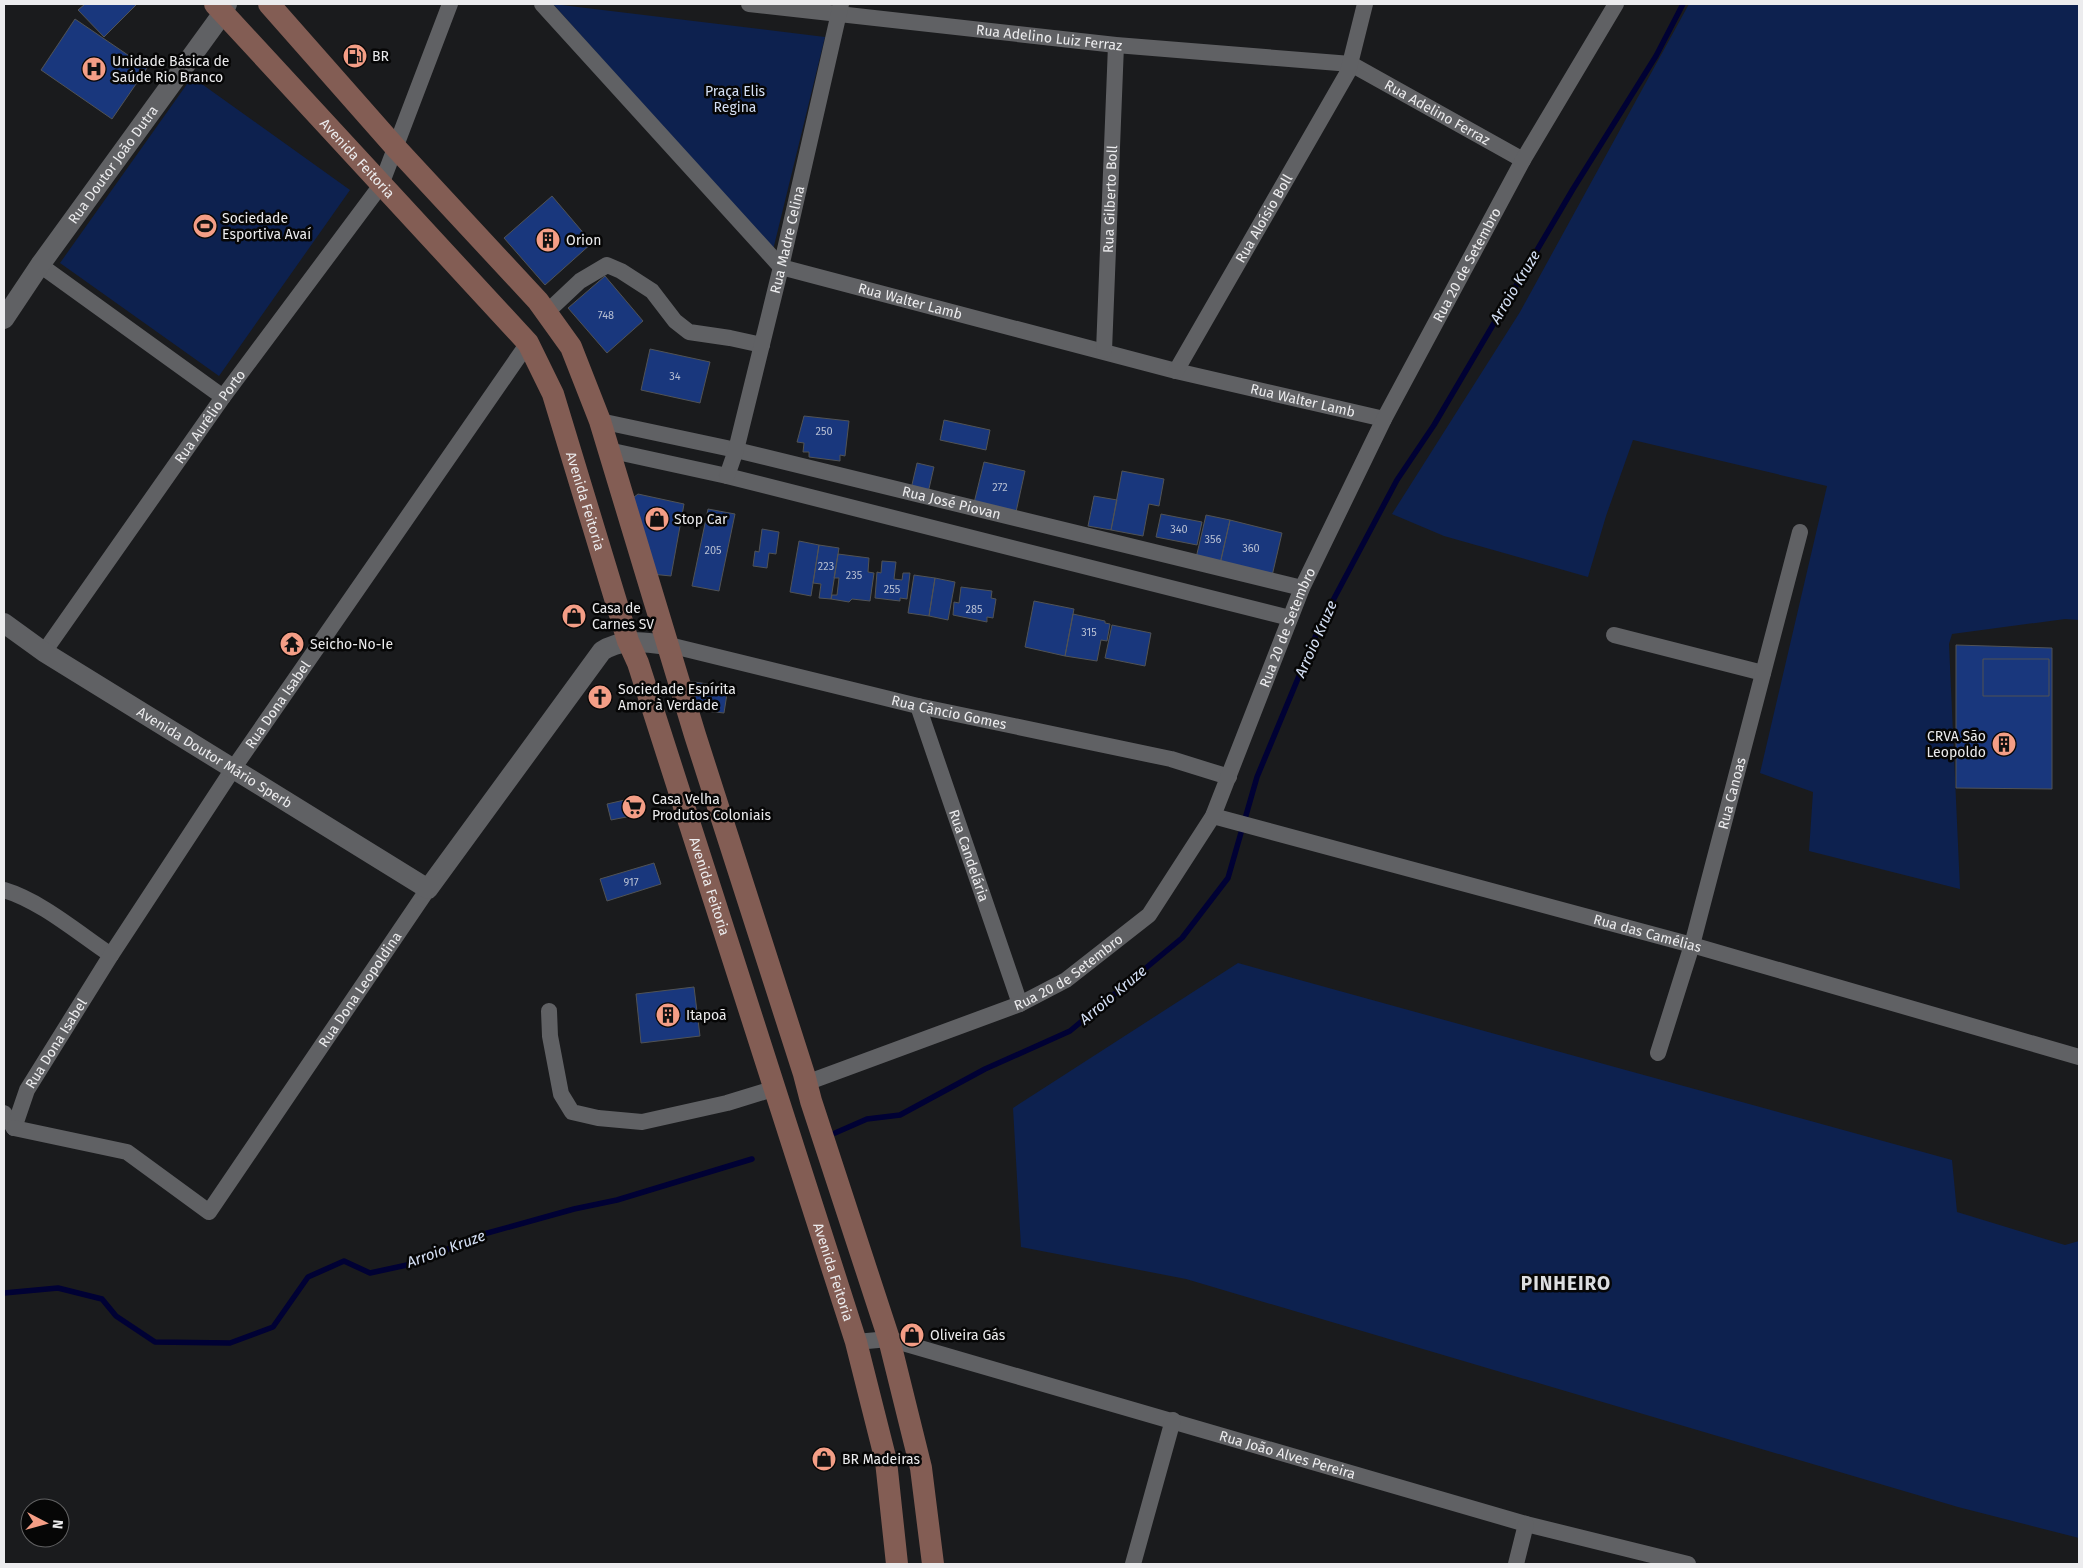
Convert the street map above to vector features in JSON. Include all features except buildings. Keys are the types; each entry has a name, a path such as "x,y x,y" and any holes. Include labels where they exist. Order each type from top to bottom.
{"main road":[{"path":"269,4 396,148 538,301 571,347 600,421 809,1092 889,1339 921,1468 933,1564"},
{"name":"Avenida Feitoria","path":"222,7 381,185 528,343 553,394 628,641 638,663 856,1342 886,1462 897,1564"},
{"path":"779,1098 809,1092"}],"street":[{"name":"Rua Aurélio Porto","path":"44,652 223,397 381,185 450,4"},
{"path":"542,4 781,266"},
{"name":"Rua Adelino Luiz Ferraz","path":"749,4 840,8 1116,45 1351,64"},
{"name":"Rua Aloísio Boll","path":"1176,371 1351,64 1365,4"},
{"name":"Rua 20 de Setembro","path":"809,1092 1020,1004 1066,980 1149,915 1213,816 1302,588 1384,419 1523,160 1616,4"},
{"name":"Rua Doutor João Dutra","path":"4,316 222,7"},
{"name":"Rua Madre Celina","path":"727,476 736,450 762,346 840,8"},
{"name":"Rua Gilberto Boll","path":"1104,352 1116,45"},
{"name":"Rua Adelino Ferraz","path":"1351,64 1523,160"},
{"path":"40,265 223,397"},
{"path":"546,313 580,281 607,265 621,271 652,291 675,321 688,332 730,338 762,346"},
{"name":"Rua Walter Lamb","path":"781,266 1176,371 1384,419"},
{"name":"Rua Dona Isabel","path":"9,1131 27,1090 111,955 233,769 528,343"},
{"name":"Rua José Piovan","path":"600,421 736,450 1302,588"},
{"path":"608,450 727,476 1290,618"},
{"name":"Rua Canoas","path":"1658,1053 1692,945 1800,532"},
{"name":"Avenida Doutor Mário Sperb","path":"4,623 44,652 428,889"},
{"path":"1614,635 1763,673"},
{"name":"Rua Dona Leopoldina","path":"9,1131 127,1152 209,1212 428,889 602,651 614,644 628,641 669,645"},
{"name":"Rua Câncio Gomes","path":"669,645 918,706 1171,759 1229,777"},
{"name":"Rua Candelária","path":"918,706 1020,1004"},
{"name":"Rua das Camélias","path":"1213,816 1692,945 2079,1057"},
{"path":"4,890 19,895 111,955"},
{"path":"550,1011 550,1036 561,1094 572,1112 598,1118 642,1122 726,1103 779,1098"},
{"path":"4,1112 9,1131"},
{"path":"856,1342 889,1339"},
{"name":"Rua João Alves Pereira","path":"889,1339 1526,1524 1688,1564"},
{"path":"1133,1564 1173,1420"},
{"path":"1516,1564 1526,1524"}],"green space":[{"name":"Praça Elis Regina","path":"553,4 825,37 773,250"},
{"path":"1689,4 2079,4 2079,620 2065,619 1952,634 1949,644 1960,889 1809,851 1813,792 1760,773 1827,486 1633,440 1606,516 1588,577 1444,536 1392,514 1520,312"},
{"name":"Sociedade Esportiva Avaí","path":"192,77 350,190 219,376 60,263"},
{"path":"1238,963 1952,1160 1957,1212 2065,1245 2079,1241 2079,1538 1958,1507 1186,1279 1021,1247 1013,1108"}],"waterway":[{"name":"Arroio Kruze","path":"835,1133 867,1119 900,1115 985,1069 1070,1031 1182,938 1228,878 1257,777 1321,623 1397,480 1434,425 1573,189 1656,56 1683,4"},
{"name":"Arroio Kruze","path":"4,1293 58,1288 102,1299 116,1316 155,1342 230,1343 273,1327 308,1277 344,1261 370,1273 421,1262 473,1237 574,1209 617,1200 752,1159"}],"place":[{"name":"BR","path":"355,56"},
{"name":"Unidade Básica de Saúde Rio Branco","path":"94,69"},
{"name":"Sociedade Esportiva Avaí","path":"205,226"},
{"name":"Orion","path":"548,240"},
{"name":"Stop Car","path":"657,519"},
{"name":"Casa de Carnes SV","path":"574,616"},
{"name":"Seicho-No-Ie","path":"292,644"},
{"name":"Sociedade Espírita Amor à Verdade","path":"600,697"},
{"name":"CRVA São Leopoldo","path":"2004,744"},
{"name":"Casa Velha Produtos Coloniais","path":"634,807"},
{"name":"Itapoã","path":"668,1015"},
{"name":"Oliveira Gás","path":"912,1335"},
{"name":"BR Madeiras","path":"824,1459"}],"district":[{"name":"PINHEIRO","path":"1566,1283"}]}
